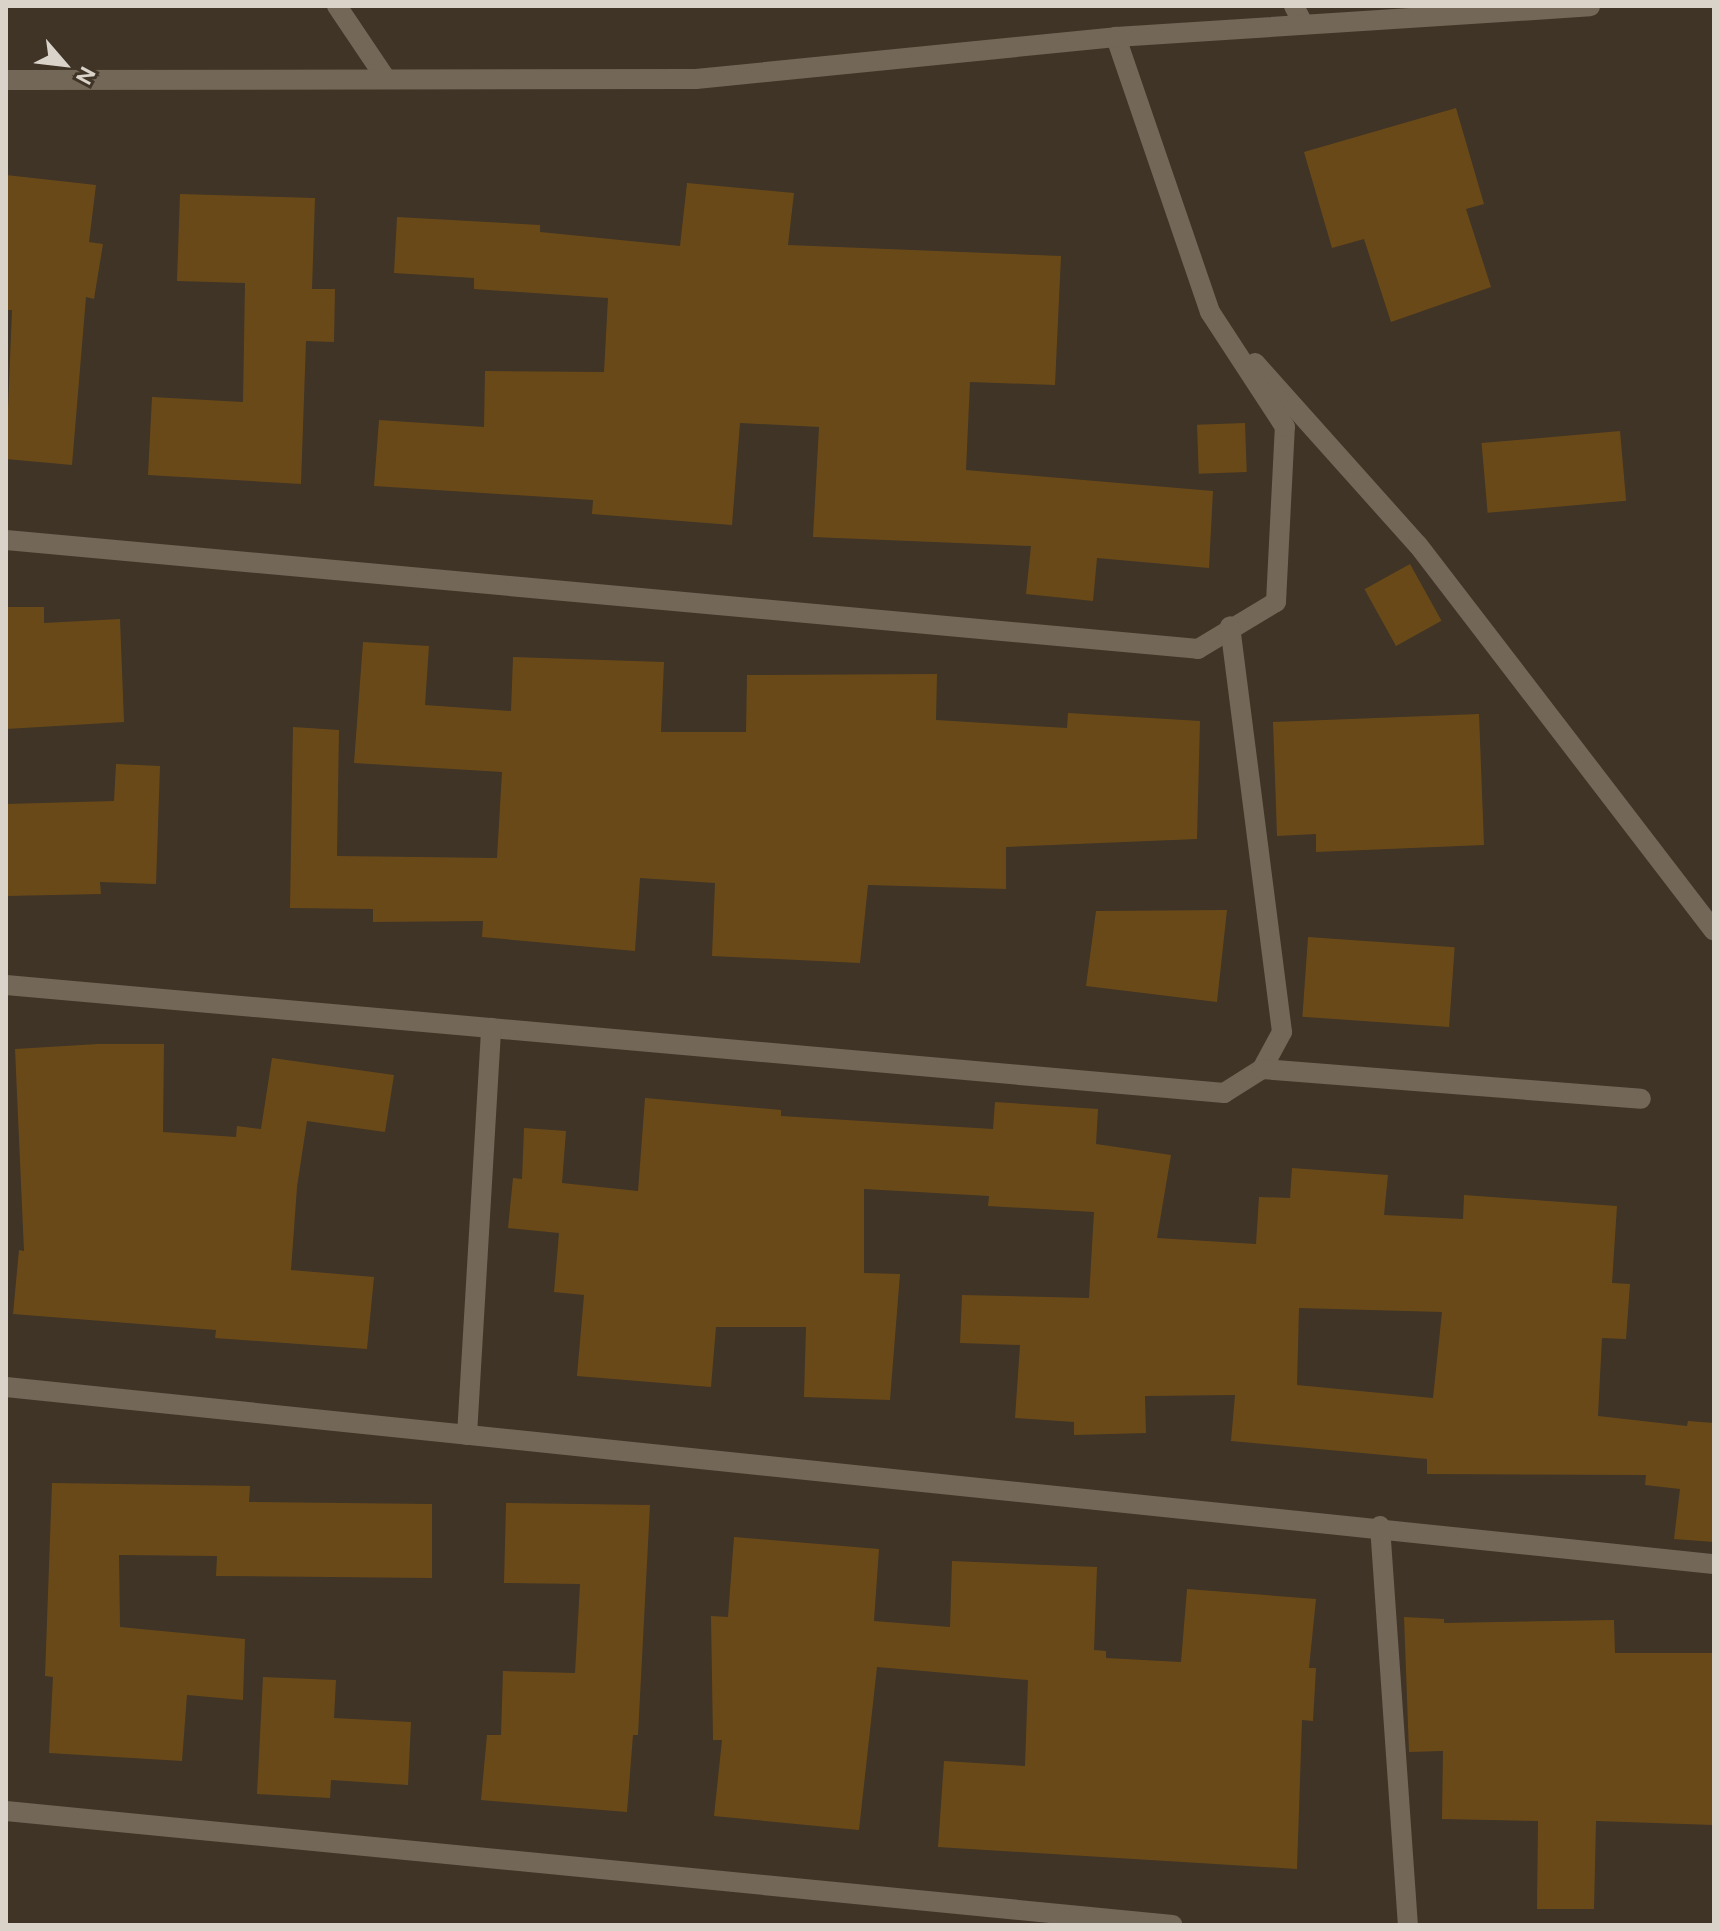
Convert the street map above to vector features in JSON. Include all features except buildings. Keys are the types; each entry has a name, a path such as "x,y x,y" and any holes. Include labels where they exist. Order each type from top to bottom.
{"street":[{"path":"337,6 386,79"},
{"path":"6,80 696,79 1116,37 1298,15 1590,6"},
{"path":"6,540 1198,649 1230,626 1276,602 1285,427 1210,312 1116,37"},
{"path":"1210,312 1418,545 1714,931"},
{"path":"6,985 1224,1093 1262,1069 1282,1032 1230,626"},
{"path":"467,1435 491,1028"},
{"path":"1262,1069 1641,1099"},
{"path":"6,1387 1380,1526 1714,1564"},
{"path":"1380,1526 1408,1925"},
{"path":"6,1811 1172,1925"}]}
